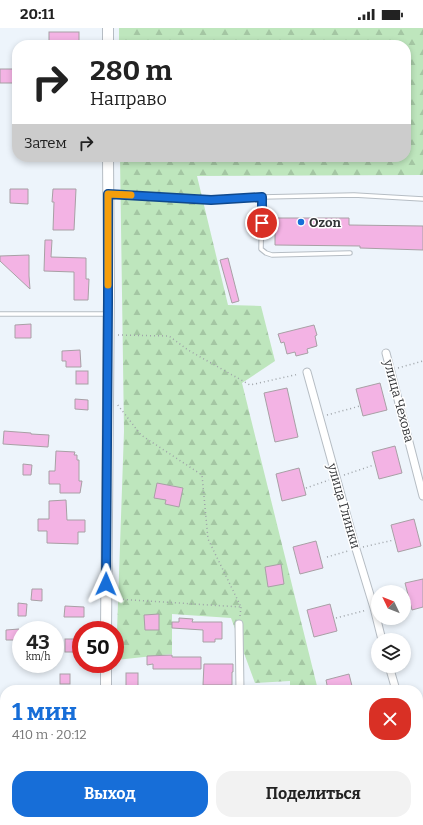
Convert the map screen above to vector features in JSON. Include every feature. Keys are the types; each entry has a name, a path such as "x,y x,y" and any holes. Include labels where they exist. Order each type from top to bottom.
{"main road":[{"path":"108,28 108,40"},
{"path":"106,621 108,162"},
{"path":"106,673 106,685"}],"street":[{"name":"улица Чехова","path":"386,353 423,496"},
{"name":"улица Глинки","path":"307,372 371,598"},
{"path":"239,624 240,685"},
{"path":"391,673 395,685"}],"lane":[{"path":"108,194 211,200 262,197 354,195 423,199"},
{"path":"262,197 262,249 266,253 350,253"},
{"path":"0,314 108,314"}],"path":[{"path":"115,335 169,336 188,350 250,385 307,372"},
{"path":"390,370 423,362"},
{"path":"113,598 241,608 208,539 202,475 141,435 114,399"},
{"path":"319,418 360,406"},
{"path":"336,618 371,609"}],"green space":[{"path":"119,28 423,28 423,175 197,176 228,305 261,306 275,361 242,383 317,685 290,685 290,681 255,683 231,618 172,614 172,654 124,659 124,621 117,621 124,431 120,162 411,162 411,40 119,40"}],"building":[{"path":"49,32 79,32 79,40 49,40"},
{"path":"0,69 12,69 12,83 0,83"},
{"path":"10,189 28,189 28,204 10,203"},
{"path":"53,189 76,189 74,230 53,230"},
{"path":"275,218 349,218 349,225 423,226 423,250 360,248 360,246 275,245"},
{"path":"45,240 52,240 51,257 86,258 86,279 89,279 88,300 74,300 74,272 44,271"},
{"path":"29,255 30,289 0,261 0,256"},
{"path":"228,258 239,301 232,303 220,260"},
{"path":"31,324 31,338 15,338 15,325"},
{"path":"314,325 317,335 315,336 317,346 307,349 308,353 296,356 295,352 287,354 284,342 281,343 278,334"},
{"path":"80,350 81,367 66,367 66,361 62,361 62,351"},
{"path":"76,371 88,371 88,384 76,384"},
{"path":"380,383 387,410 363,416 356,389"},
{"path":"287,388 298,437 275,442 264,393"},
{"path":"75,399 88,400 88,410 75,409"},
{"path":"4,431 49,435 48,447 3,444"},
{"path":"395,446 402,473 379,479 372,452"},
{"path":"56,451 75,452 74,455 77,455 77,460 79,460 79,481 82,481 80,493 60,493 60,484 49,484 49,471 55,471"},
{"path":"23,464 32,465 31,475 23,475"},
{"path":"299,468 306,495 282,501 276,474"},
{"path":"157,483 183,488 179,507 165,504 166,500 154,498"},
{"path":"66,500 67,520 85,520 85,532 78,532 78,544 47,543 47,531 38,531 38,519 49,519 49,501"},
{"path":"414,519 421,546 398,552 391,525"},
{"path":"316,541 323,568 300,574 293,547"},
{"path":"281,564 284,584 268,587 265,567"},
{"path":"423,579 423,607 412,610 411,585 406,585 405,583"},
{"path":"32,589 42,589 42,601 31,600"},
{"path":"18,603 27,604 26,616 18,616"},
{"path":"330,604 337,631 314,637 307,610"},
{"path":"65,606 84,607 84,617 64,617"},
{"path":"159,614 159,630 145,630 144,615"},
{"path":"179,618 193,619 192,622 222,622 222,639 215,639 215,642 203,642 203,630 172,628 172,622 179,622"},
{"path":"6,630 12,630 12,640 6,640"},
{"path":"65,639 72,639 72,652 65,652"},
{"path":"172,655 172,657 201,657 201,669 153,669 153,664 147,665 147,656"},
{"path":"204,664 233,664 232,685 203,685"},
{"path":"126,673 138,673 138,685 126,685"},
{"path":"60,674 70,674 70,684 60,684"},
{"path":"349,674 352,685 327,685 326,680"}],"slow traffic":[{"path":"108,285 108,194 131,195"}],"place":[{"name":"Ozon","path":"301,222"}],"route":[{"path":"106,584 108,194 211,200 262,197 262,223"}]}
